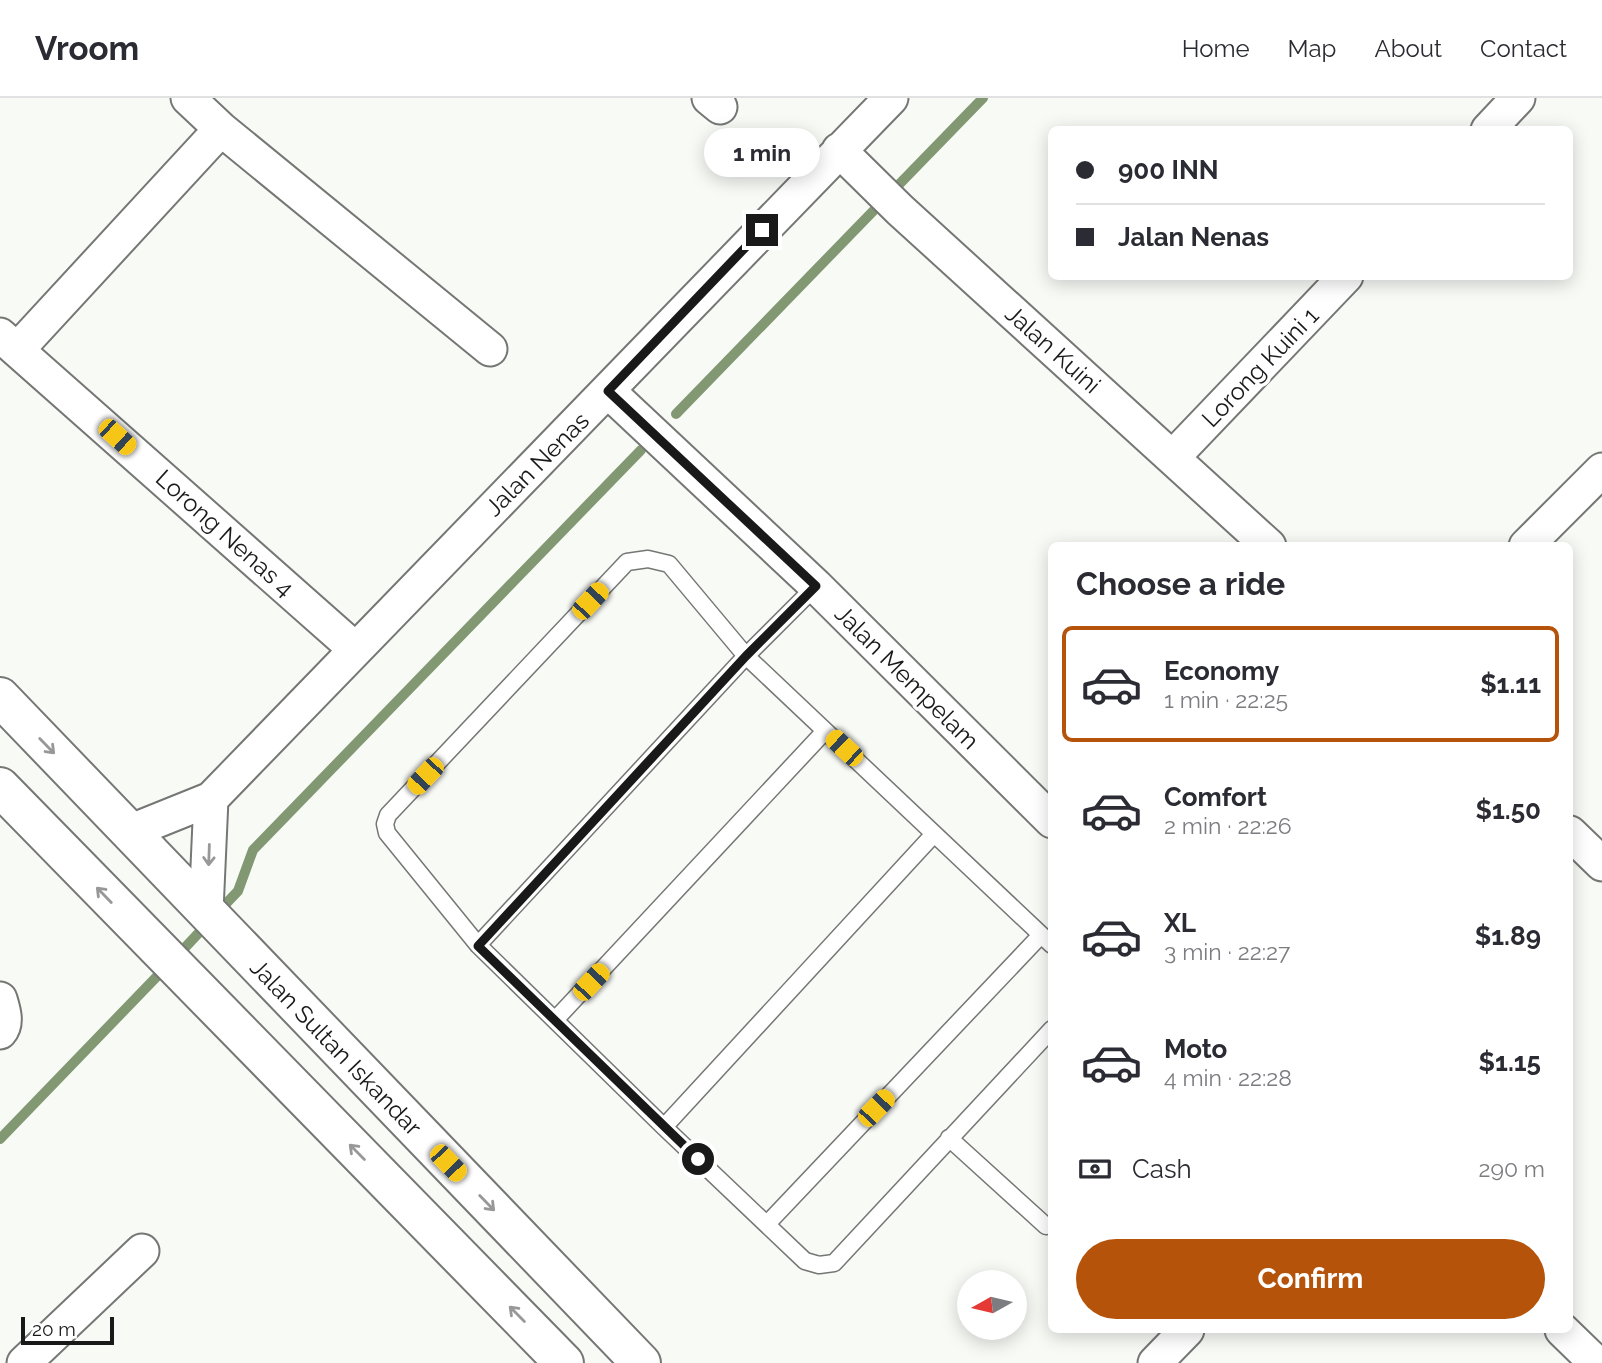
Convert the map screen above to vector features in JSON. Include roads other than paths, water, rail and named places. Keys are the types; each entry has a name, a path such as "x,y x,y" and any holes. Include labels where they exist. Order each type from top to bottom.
{"main road":[{"name":"Jalan Sultan Iskandar","path":"0,696 641,1363"},
{"path":"0,787 565,1363"}],"street":[{"path":"188,98 221,129 490,349"},
{"name":"Jalan Nenas","path":"129,832 211,799 891,98"},
{"path":"1492,126 1518,98"},
{"path":"9,342 221,129"},
{"name":"Jalan Kuini","path":"839,150 900,210 1265,542"},
{"name":"Lorong Kuini 1","path":"1173,457 1342,280"},
{"name":"Lorong Nenas 4","path":"9,342 355,649"},
{"name":"Jalan Mempelam","path":"608,391 816,586 1048,817"},
{"path":"1530,542 1602,470"},
{"path":"208,913 211,799"},
{"path":"1573,836 1602,864"},
{"path":"0,999 4,1013 4,1028 0,1032"},
{"path":"24,1363 142,1251"},
{"path":"1156,1363 1184,1333"},
{"path":"1565,1333 1595,1363"}],"lane":[{"path":"767,1224 1046,940 746,656 669,564 648,559 626,562 388,815 385,824 387,833 478,946 805,1261 819,1265 834,1263 1048,1033"},
{"path":"478,946 746,656 816,586"},
{"path":"555,1020 825,731"},
{"path":"664,1127 934,834"},
{"path":"949,1138 1046,1226"}],"waterway":[{"path":"676,414 983,98"},
{"path":"218,912 238,891 253,850 641,450"},
{"path":"178,955 208,923"},
{"path":"0,1139 167,966"}]}
